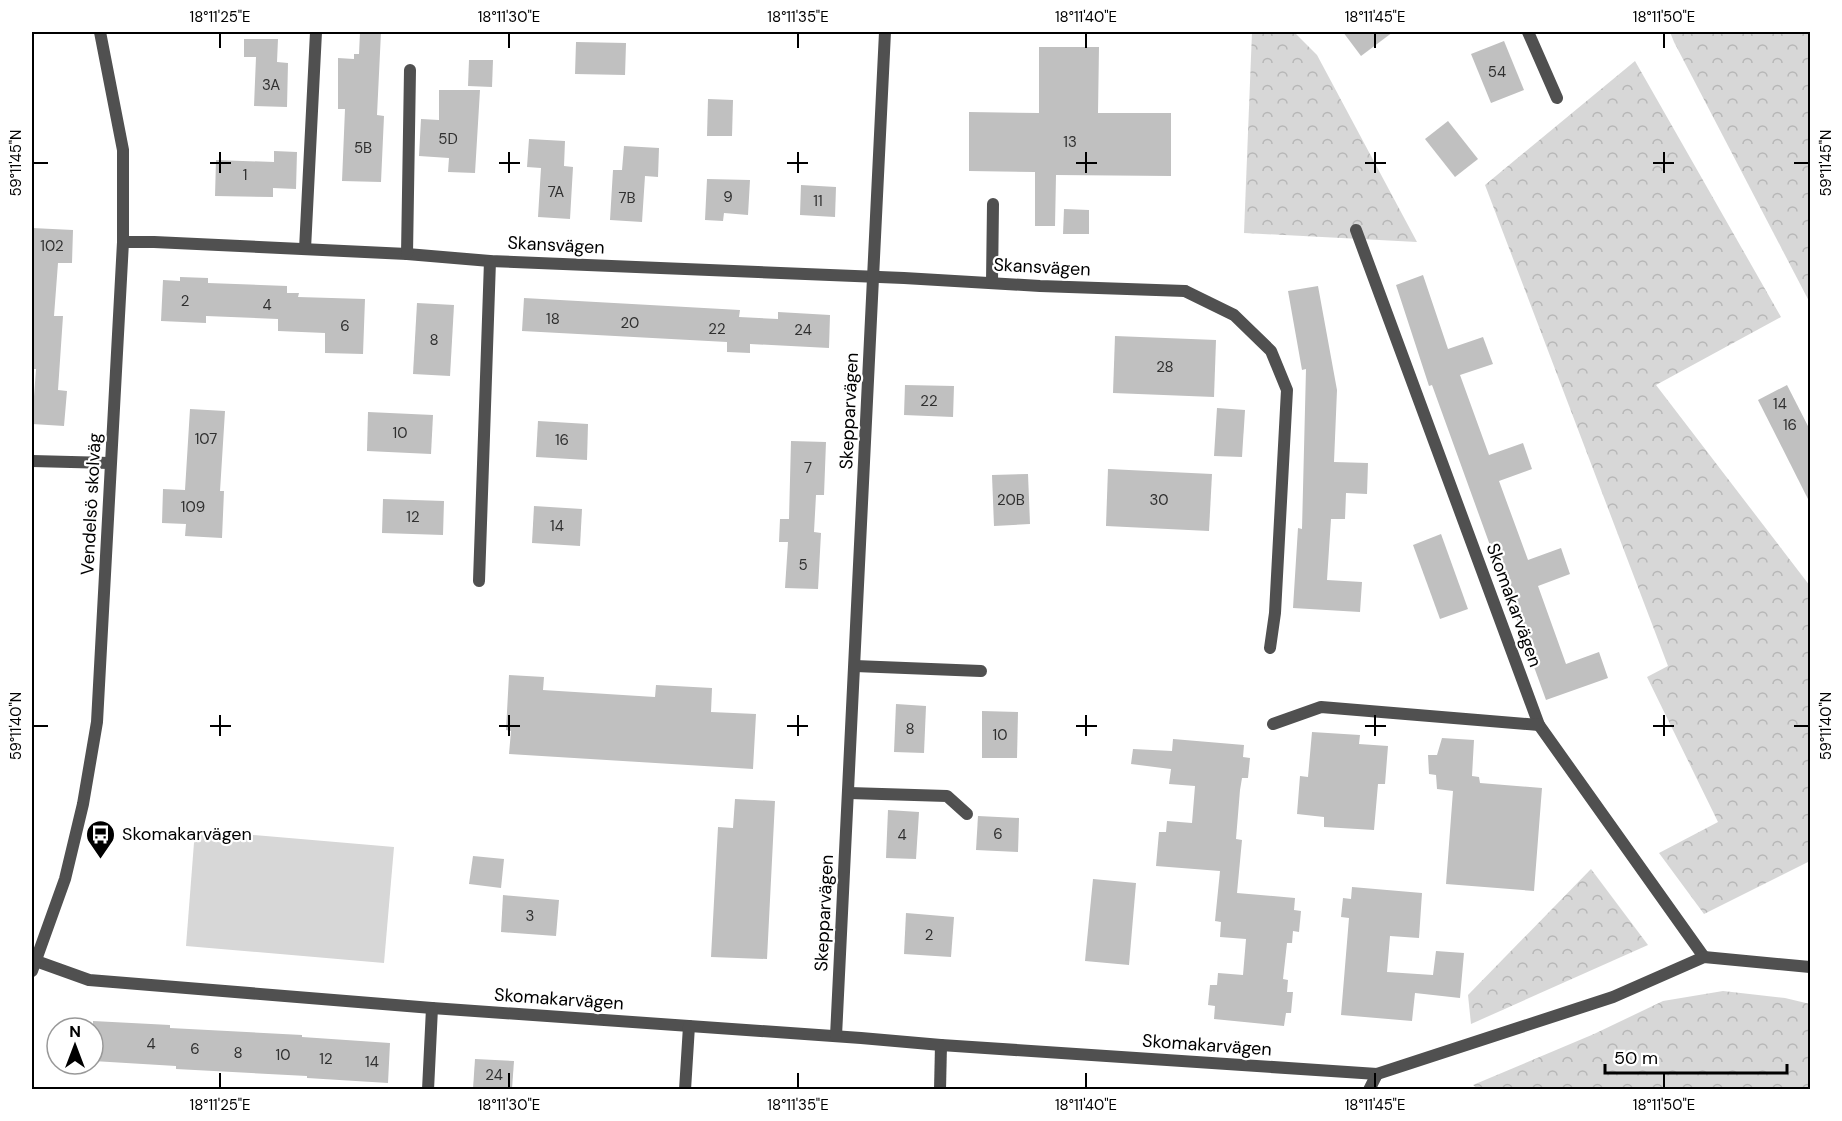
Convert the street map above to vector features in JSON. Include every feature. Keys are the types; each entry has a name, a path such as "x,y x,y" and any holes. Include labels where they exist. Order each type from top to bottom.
{"street":[{"name":"Vendelsö skolväg","path":"34,966 65,879 97,722 123,242 123,150 100,32"},
{"path":"304,249 315,32"},
{"name":"Skepparvägen","path":"836,1036 885,32"},
{"path":"1528,32 1557,98"},
{"path":"407,255 410,70"},
{"path":"992,283 993,204"},
{"name":"Skomakarvägen","path":"1356,230 1539,725 1704,957"},
{"name":"Skansvägen","path":"123,242 304,249 490,261 1185,291 1234,315 1271,351 1287,390 1275,613 1270,648"},
{"name":"Skansvägen","path":"479,581 490,261"},
{"path":"32,461 110,463"},
{"path":"855,666 981,671"},
{"path":"1273,724 1322,707 1539,725"},
{"path":"849,793 947,796 968,814"},
{"name":"Skomakarvägen","path":"34,966 89,980 432,1008 1377,1074 1613,997 1704,957 1810,967"},
{"path":"428,1089 432,1008"},
{"path":"685,1089 689,1026"},
{"path":"939,1089 941,1045"},
{"path":"1370,1089 1377,1074"}],"green space":[{"path":"1252,32 1294,32 1317,55 1417,242 1244,233"},
{"path":"1670,32 1810,32 1810,303 1674,42"},
{"path":"1635,61 1781,317 1656,385 1810,586 1810,861 1704,914 1659,853 1718,822 1647,677 1668,666 1485,185"},
{"path":"195,830 394,847 384,963 186,946"},
{"path":"1591,869 1648,945 1471,1024 1468,995"},
{"path":"1723,991 1785,998 1810,1004 1810,1089 1479,1090 1473,1085 1594,1034 1663,1001"}],"building":[{"path":"360,32 381,32 377,115 384,116 381,182 342,181 345,109 338,109 338,58 354,59 354,54 359,54"},
{"path":"1343,32 1393,32 1361,56"},
{"path":"244,39 278,39 277,62 288,63 287,107 254,106 256,57 244,57"},
{"path":"1504,41 1524,90 1491,103 1471,54"},
{"path":"576,42 626,43 625,75 575,74"},
{"path":"1039,47 1099,47 1098,113 1171,113 1171,176 1056,175 1055,226 1035,226 1035,172 969,171 969,112 1039,113"},
{"path":"469,60 493,60 492,87 468,86"},
{"path":"439,90 480,90 475,173 448,172 449,158 419,156 421,119 439,120"},
{"path":"708,99 733,100 732,136 707,136"},
{"path":"1448,121 1478,159 1455,177 1425,139"},
{"path":"529,139 565,141 564,166 573,167 570,219 538,217 541,168 527,167"},
{"path":"624,146 659,148 658,177 645,176 642,222 610,220 613,170 622,170"},
{"path":"274,151 297,152 296,189 273,188 273,197 215,196 216,160 274,162"},
{"path":"707,179 750,180 748,215 724,213 723,221 705,220"},
{"path":"801,185 836,187 835,217 800,215"},
{"path":"1064,209 1089,210 1089,234 1063,234"},
{"path":"32,228 73,230 72,263 58,263 54,316 63,316 58,390 67,391 64,426 32,424 36,369 32,369"},
{"path":"1423,275 1448,349 1483,337 1493,364 1460,375 1489,455 1523,443 1532,469 1499,481 1528,560 1561,548 1570,574 1538,586 1566,664 1599,652 1608,678 1546,700 1432,385 1429,386 1396,285"},
{"path":"180,277 208,278 208,283 287,286 287,293 299,293 298,297 365,299 363,354 325,353 325,333 278,331 278,319 206,316 206,323 161,321 163,280 180,281"},
{"path":"1318,286 1337,390 1334,462 1368,463 1367,494 1346,493 1345,519 1331,519 1327,580 1362,582 1360,612 1293,608 1298,528 1302,529 1306,369 1302,370 1288,291"},
{"path":"524,298 740,310 739,317 778,319 778,312 830,315 829,348 750,344 750,353 727,352 727,342 522,331"},
{"path":"417,303 454,305 450,376 413,374"},
{"path":"1115,336 1216,340 1214,397 1113,393"},
{"path":"905,385 954,386 953,417 904,415"},
{"path":"1787,385 1810,430 1810,503 1758,400"},
{"path":"1217,408 1245,410 1242,457 1214,456"},
{"path":"190,409 225,411 220,491 224,491 222,538 185,536 186,524 162,523 163,489 185,490"},
{"path":"368,412 433,415 431,454 367,451"},
{"path":"538,421 588,424 587,460 536,457"},
{"path":"791,441 826,442 824,495 816,495 814,532 821,533 818,589 785,588 788,542 779,542 780,519 789,519"},
{"path":"1108,469 1212,474 1209,531 1106,526"},
{"path":"1028,474 1030,524 994,526 992,475"},
{"path":"383,499 444,501 443,535 382,533"},
{"path":"534,506 582,509 580,546 532,543"},
{"path":"1441,534 1468,609 1440,619 1413,545"},
{"path":"509,675 544,677 543,690 655,697 656,685 712,688 711,712 756,714 753,769 509,754 511,731 506,730"},
{"path":"896,704 926,706 924,753 894,752"},
{"path":"982,711 1018,712 1017,758 982,758"},
{"path":"1312,732 1360,735 1359,744 1388,746 1385,784 1378,784 1374,830 1324,827 1324,817 1297,814 1300,776 1308,777"},
{"path":"1442,738 1474,740 1472,776 1479,777 1480,783 1542,788 1534,891 1446,884 1453,791 1437,789 1436,775 1429,774 1428,755 1437,755"},
{"path":"1173,739 1244,745 1243,757 1250,758 1248,778 1242,778 1240,790 1236,839 1242,840 1237,893 1295,898 1294,910 1301,911 1299,932 1293,931 1292,943 1287,943 1283,979 1288,980 1287,992 1293,992 1291,1013 1286,1013 1284,1026 1214,1019 1215,1006 1208,1005 1210,985 1217,985 1218,973 1243,975 1246,939 1220,937 1221,922 1215,921 1220,871 1156,866 1159,832 1166,832 1167,821 1192,823 1195,786 1169,784 1171,769 1131,764 1133,749 1172,751"},
{"path":"735,799 775,801 767,959 711,957 718,827 733,828"},
{"path":"888,810 919,812 916,859 886,858"},
{"path":"978,816 1019,818 1018,852 976,850"},
{"path":"473,856 504,859 501,888 469,884"},
{"path":"1093,879 1136,883 1129,965 1085,961"},
{"path":"1352,887 1422,893 1419,938 1390,936 1387,972 1433,975 1436,951 1464,953 1460,998 1415,993 1412,1021 1341,1015 1349,918 1341,917 1343,898 1351,899"},
{"path":"503,895 559,900 556,936 501,932"},
{"path":"906,913 954,917 951,957 904,954"},
{"path":"105,1022 390,1043 388,1083 176,1069 176,1066 105,1062"},
{"path":"475,1059 514,1061 512,1089 473,1089"}],"place":[{"name":"Skomakarvägen","path":"101,860"}]}
